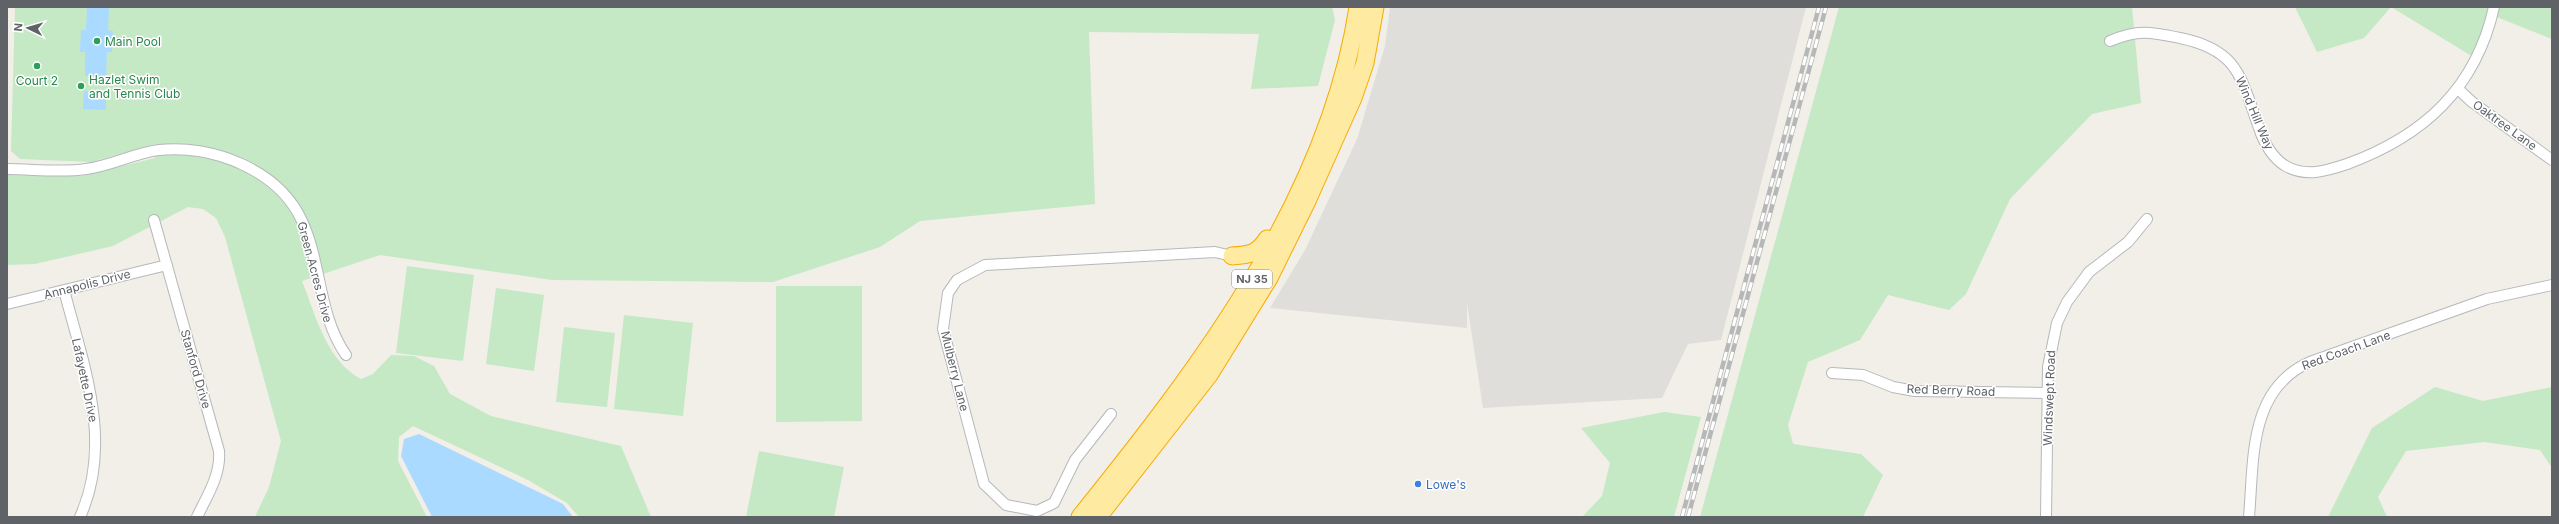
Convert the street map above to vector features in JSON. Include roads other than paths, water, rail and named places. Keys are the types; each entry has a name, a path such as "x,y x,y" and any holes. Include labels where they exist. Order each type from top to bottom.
{"highway":[{"name":"NJ 35","path":"1080,517 1188,378 1231,315 1290,211 1328,124 1350,50 1358,7"},
{"name":"NJ 35","path":"1098,517 1209,375 1269,278 1307,201 1353,98 1364,63 1375,7"},
{"path":"1232,256 1254,254 1261,249 1290,211"},
{"path":"1231,315 1243,272 1239,262 1232,256"}],"street":[{"name":"Wind Hill Way","path":"2110,41 2130,33 2145,31 2198,42 2217,50 2231,62 2240,75 2263,139 2270,152 2285,165 2305,173 2327,171 2394,144 2425,122 2458,89 2481,51 2494,7"},
{"name":"Oaktree Lane","path":"2458,89 2472,102 2552,160"},
{"name":"Green Acres Drive","path":"7,169 84,170 158,150 177,150 208,153 237,163 262,175 285,194 303,222 329,326 346,355"},
{"name":"Windswept Road","path":"2046,517 2048,393 2051,346 2067,302 2089,272 2128,242 2147,219"},
{"name":"Stanford Drive","path":"154,220 219,451 218,468 215,479 197,517"},
{"name":"Mulberry Lane","path":"1111,414 1075,460 1054,503 1037,511 1006,505 984,484 943,329 948,293 957,280 985,264 1215,252 1232,256"},
{"name":"Annapolis Drive","path":"7,304 167,264"},
{"name":"Red Coach Lane","path":"2249,517 2260,415 2272,392 2287,375 2310,362 2480,302 2509,293 2552,286"},
{"name":"Lafayette Drive","path":"64,290 91,396 96,433 94,475 80,517"},
{"name":"Red Berry Road","path":"1832,373 1862,376 1893,387 1915,391 2048,393"}],"water":[{"name":"Main Pool","path":"87,7 109,7 108,30 113,31 112,52 107,52 106,76 85,76 85,52 80,52 81,30 86,30"},
{"path":"84,91 106,92 106,110 83,109"},
{"path":"419,434 563,504 573,517 432,517 401,456 404,439"}],"railway":[{"path":"1682,517 1819,7"},
{"path":"1688,517 1826,7"}],"place":[{"name":"Main Pool","path":"97,41"},
{"name":"Court 2","path":"37,66"},
{"name":"Hazlet Swim and Tennis Club","path":"81,86"},
{"name":"Lowe's","path":"1418,484"}]}
